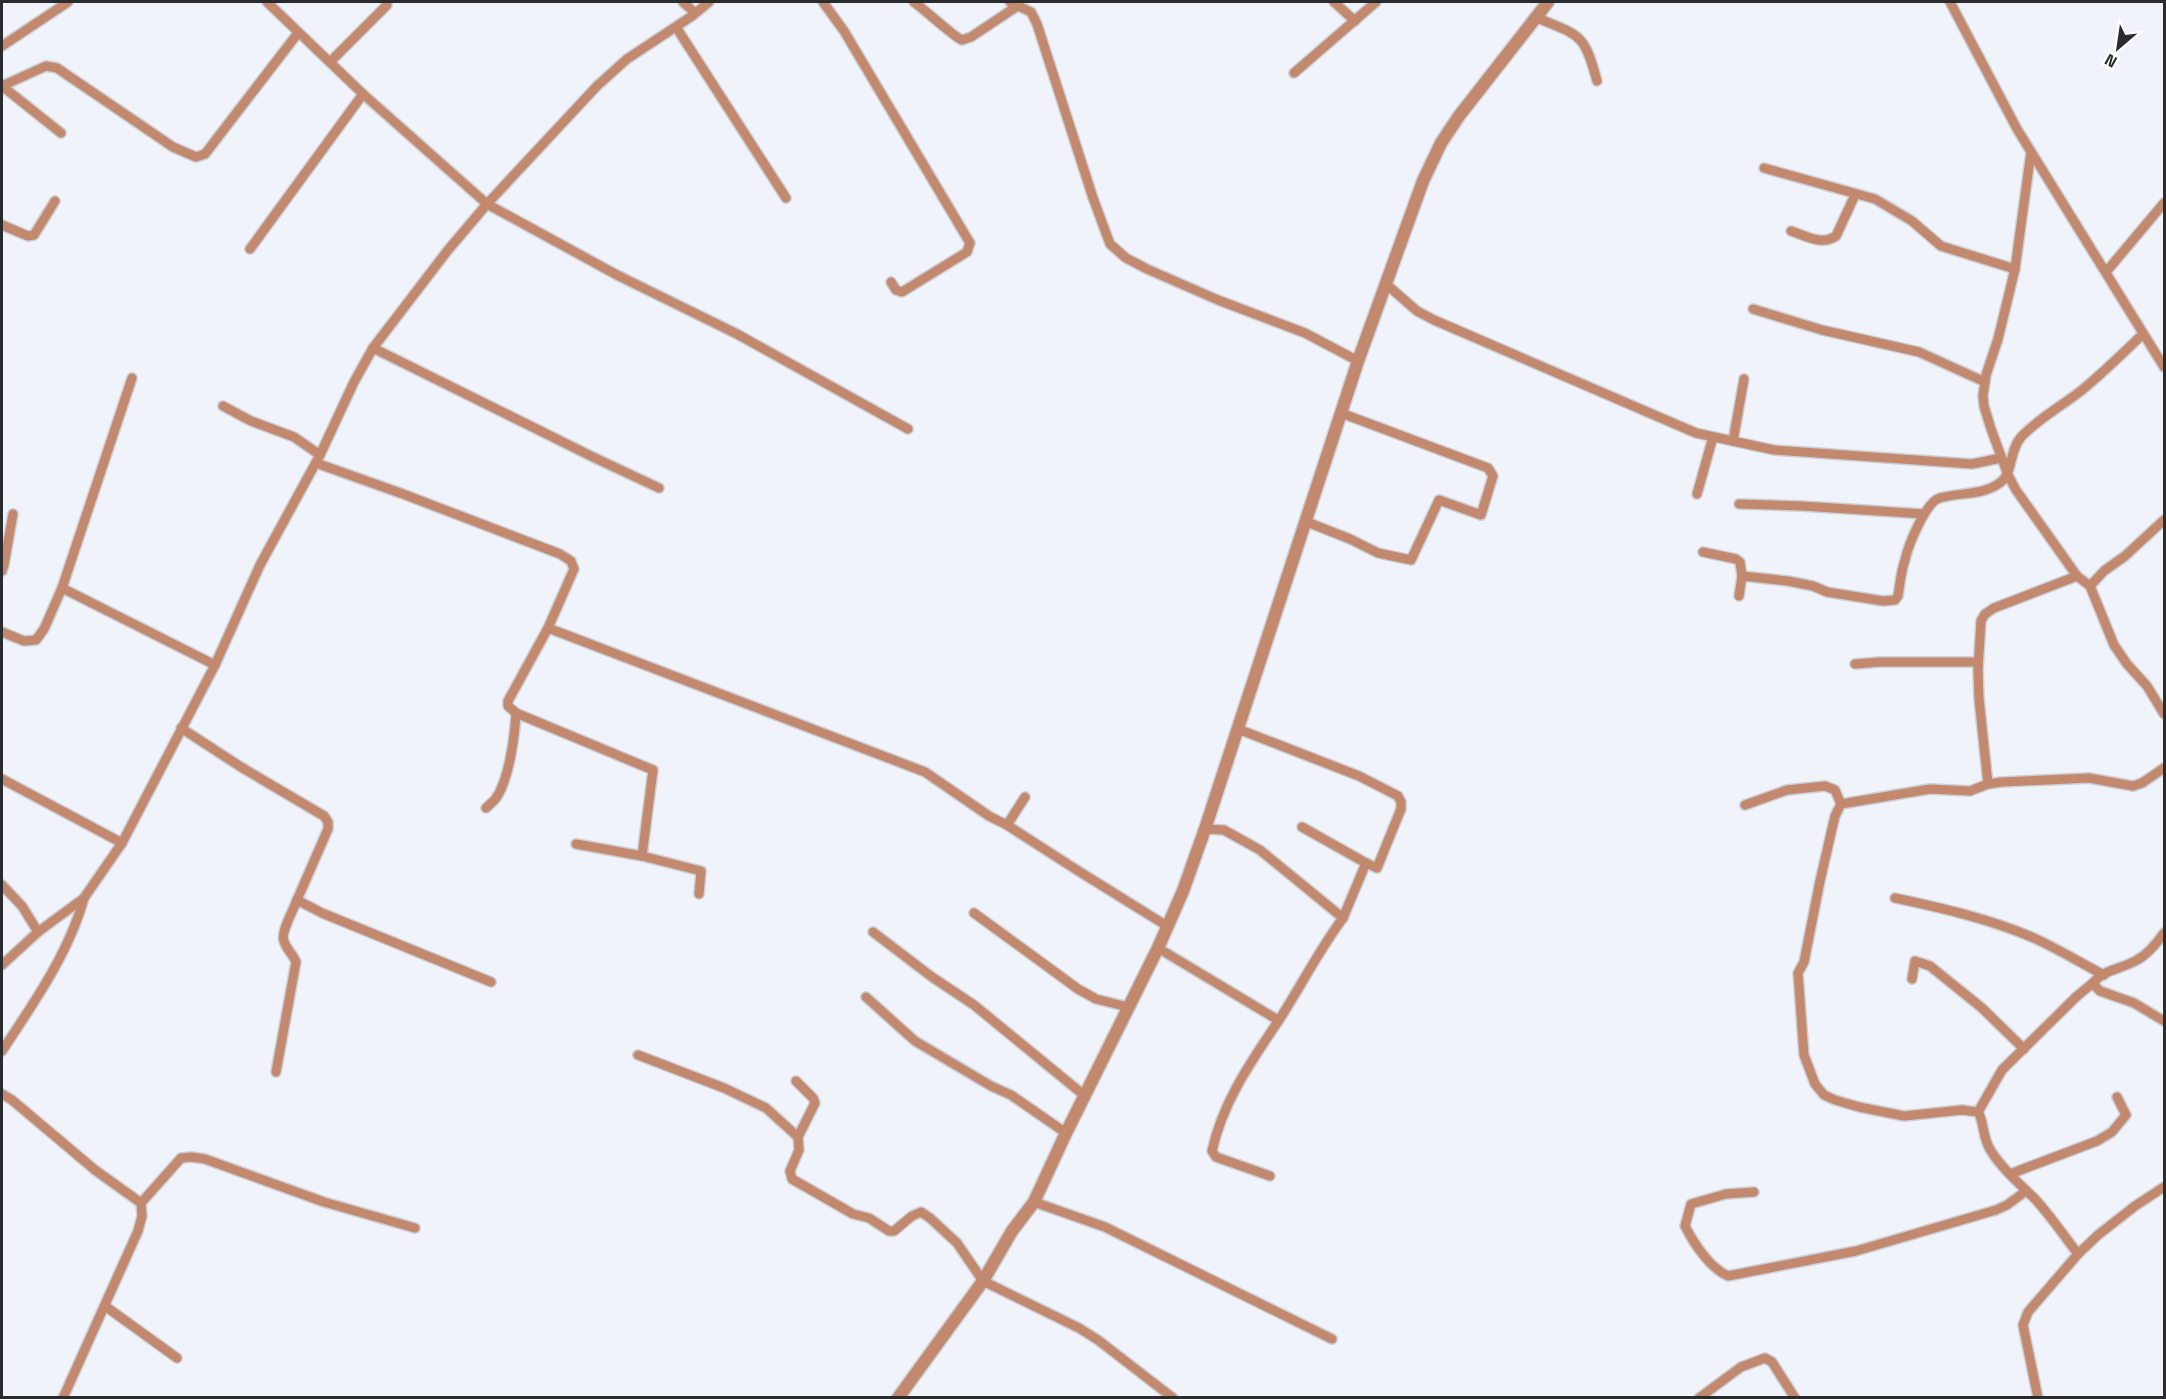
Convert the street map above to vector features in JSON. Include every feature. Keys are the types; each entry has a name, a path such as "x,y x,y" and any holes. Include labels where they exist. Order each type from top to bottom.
{"street":[{"path":"2,45 68,2"},
{"path":"267,2 363,94 487,204 617,275 736,334 908,429"},
{"path":"683,2 695,13"},
{"path":"2,1051 46,983 78,919 84,898 122,843 215,665 260,565 318,459 354,382 373,348 448,250 487,204 597,86 627,59 709,2"},
{"path":"823,2 844,31 970,243 967,252 902,292 896,290 891,282"},
{"path":"914,2 939,21 954,37 962,40 971,37 1014,3 1031,12 1037,24 1110,244 1126,258 1146,269 1218,300 1305,333 1358,361"},
{"path":"1334,2 1355,21"},
{"path":"1293,73 1376,2"},
{"path":"898,1398 983,1281 1012,1230 1034,1202 1066,1132 1158,948 1183,891 1205,829 1358,361 1423,181 1441,143 1459,116 1548,2"},
{"path":"1950,2 2002,103 2164,367"},
{"path":"330,62 387,6"},
{"path":"1536,16 1578,36 1586,46 1597,81"},
{"path":"676,27 786,198"},
{"path":"60,133 2,86 46,66 57,68 172,147 196,157 205,154 298,33"},
{"path":"250,249 363,94"},
{"path":"2031,152 2015,269 1985,382 1984,406 2008,475 2025,505 2077,576 2090,586 2114,645 2147,686 2164,714"},
{"path":"1764,168 1855,195 1868,196 1912,221 1941,246 2015,269"},
{"path":"1791,231 1822,241 1830,241 1836,236 1855,195"},
{"path":"2,225 28,236 34,235 55,201"},
{"path":"2106,272 2164,203"},
{"path":"1386,284 1412,307 1434,320 1696,433 1774,450 1957,463 1983,463 2001,458"},
{"path":"1753,309 1822,330 1919,352 1985,382"},
{"path":"1742,576 1788,581 1813,586 1827,592 1883,601 1895,600 1898,596 1905,558 1930,503 1934,500 1981,491 2000,483 2008,475 2013,450 2025,434 2088,385 2143,334"},
{"path":"373,348 659,488"},
{"path":"2,632 24,641 36,640 44,629 62,588 132,378"},
{"path":"1733,441 1744,379"},
{"path":"223,406 251,422 294,437 318,459 567,558 574,568 548,628 508,701 510,710 652,770 642,856"},
{"path":"1307,522 1378,553 1411,560 1439,500 1481,515 1493,476 1488,468 1341,413"},
{"path":"1697,494 1713,437"},
{"path":"1739,504 1924,514"},
{"path":"2,571 13,514"},
{"path":"2090,586 2099,575 2164,520"},
{"path":"1703,552 1736,559 1740,562 1742,576 1739,596"},
{"path":"1988,784 1979,699 1978,662 1981,621 1985,614 1994,608 2077,576"},
{"path":"62,588 215,665"},
{"path":"548,628 925,772 989,816 1007,825 1167,926"},
{"path":"1855,664 1978,662"},
{"path":"486,808 497,797 502,784 515,734 516,713"},
{"path":"181,728 324,816 328,822 328,829 283,934 283,941 294,955 296,962 276,1072"},
{"path":"1238,729 1359,776 1398,796 1401,808 1377,868 1302,827"},
{"path":"1840,804 1930,789 1970,791 1988,784 2089,778 2133,786 2142,783 2164,768"},
{"path":"2,779 122,843"},
{"path":"1745,805 1786,790 1825,786 1834,789 1840,804 1835,816 1820,881 1804,962 1798,973 1804,1055 1815,1084 1824,1095 1836,1100 1886,1113 1904,1116 1962,1110 1978,1112"},
{"path":"1007,825 1025,797"},
{"path":"1205,829 1224,830 1260,850 1343,918"},
{"path":"576,844 642,856 701,871 699,894"},
{"path":"1270,1176 1219,1158 1212,1151 1217,1132 1233,1093 1250,1062 1343,918 1366,863"},
{"path":"2,885 22,906 38,932"},
{"path":"2,966 38,932 84,898"},
{"path":"1895,898 1956,912 2001,926 2035,939 2104,975"},
{"path":"297,900 322,913 491,982"},
{"path":"974,913 1078,989 1096,999 1128,1007"},
{"path":"873,932 932,977 974,1005 1085,1096"},
{"path":"1978,1112 2002,1070 2076,997 2104,975 2136,961 2164,933"},
{"path":"1158,948 1278,1020"},
{"path":"1911,979 1915,961 1930,966 1982,1008 2024,1049"},
{"path":"2094,982 2100,991 2134,1004 2164,1021"},
{"path":"866,997 915,1041 991,1086 1011,1095 1066,1132"},
{"path":"638,1055 724,1088 766,1108 798,1137"},
{"path":"796,1081 815,1102 798,1137 799,1150 790,1172 792,1179 853,1214 869,1218 889,1231 894,1231 912,1216 921,1212 957,1244 983,1281 1079,1328 1173,1398"},
{"path":"2,1094 95,1170 141,1203"},
{"path":"2010,1174 2097,1141 2112,1131 2126,1115 2117,1097"},
{"path":"1978,1112 1984,1140 1998,1161 2046,1212 2078,1254"},
{"path":"63,1398 138,1232 142,1216 141,1203 181,1158 205,1159 324,1202 415,1228"},
{"path":"2038,1398 2024,1322 2034,1303 2078,1254 2112,1222 2164,1187"},
{"path":"1754,1192 1726,1194 1691,1204 1685,1226 1694,1243 1719,1272 1728,1276 1856,1251 1910,1237 1996,1210 2017,1200 2026,1191"},
{"path":"1034,1202 1105,1227 1332,1339"},
{"path":"105,1306 177,1358"},
{"path":"1699,1398 1741,1367 1765,1358 1772,1362 1795,1398"}]}
